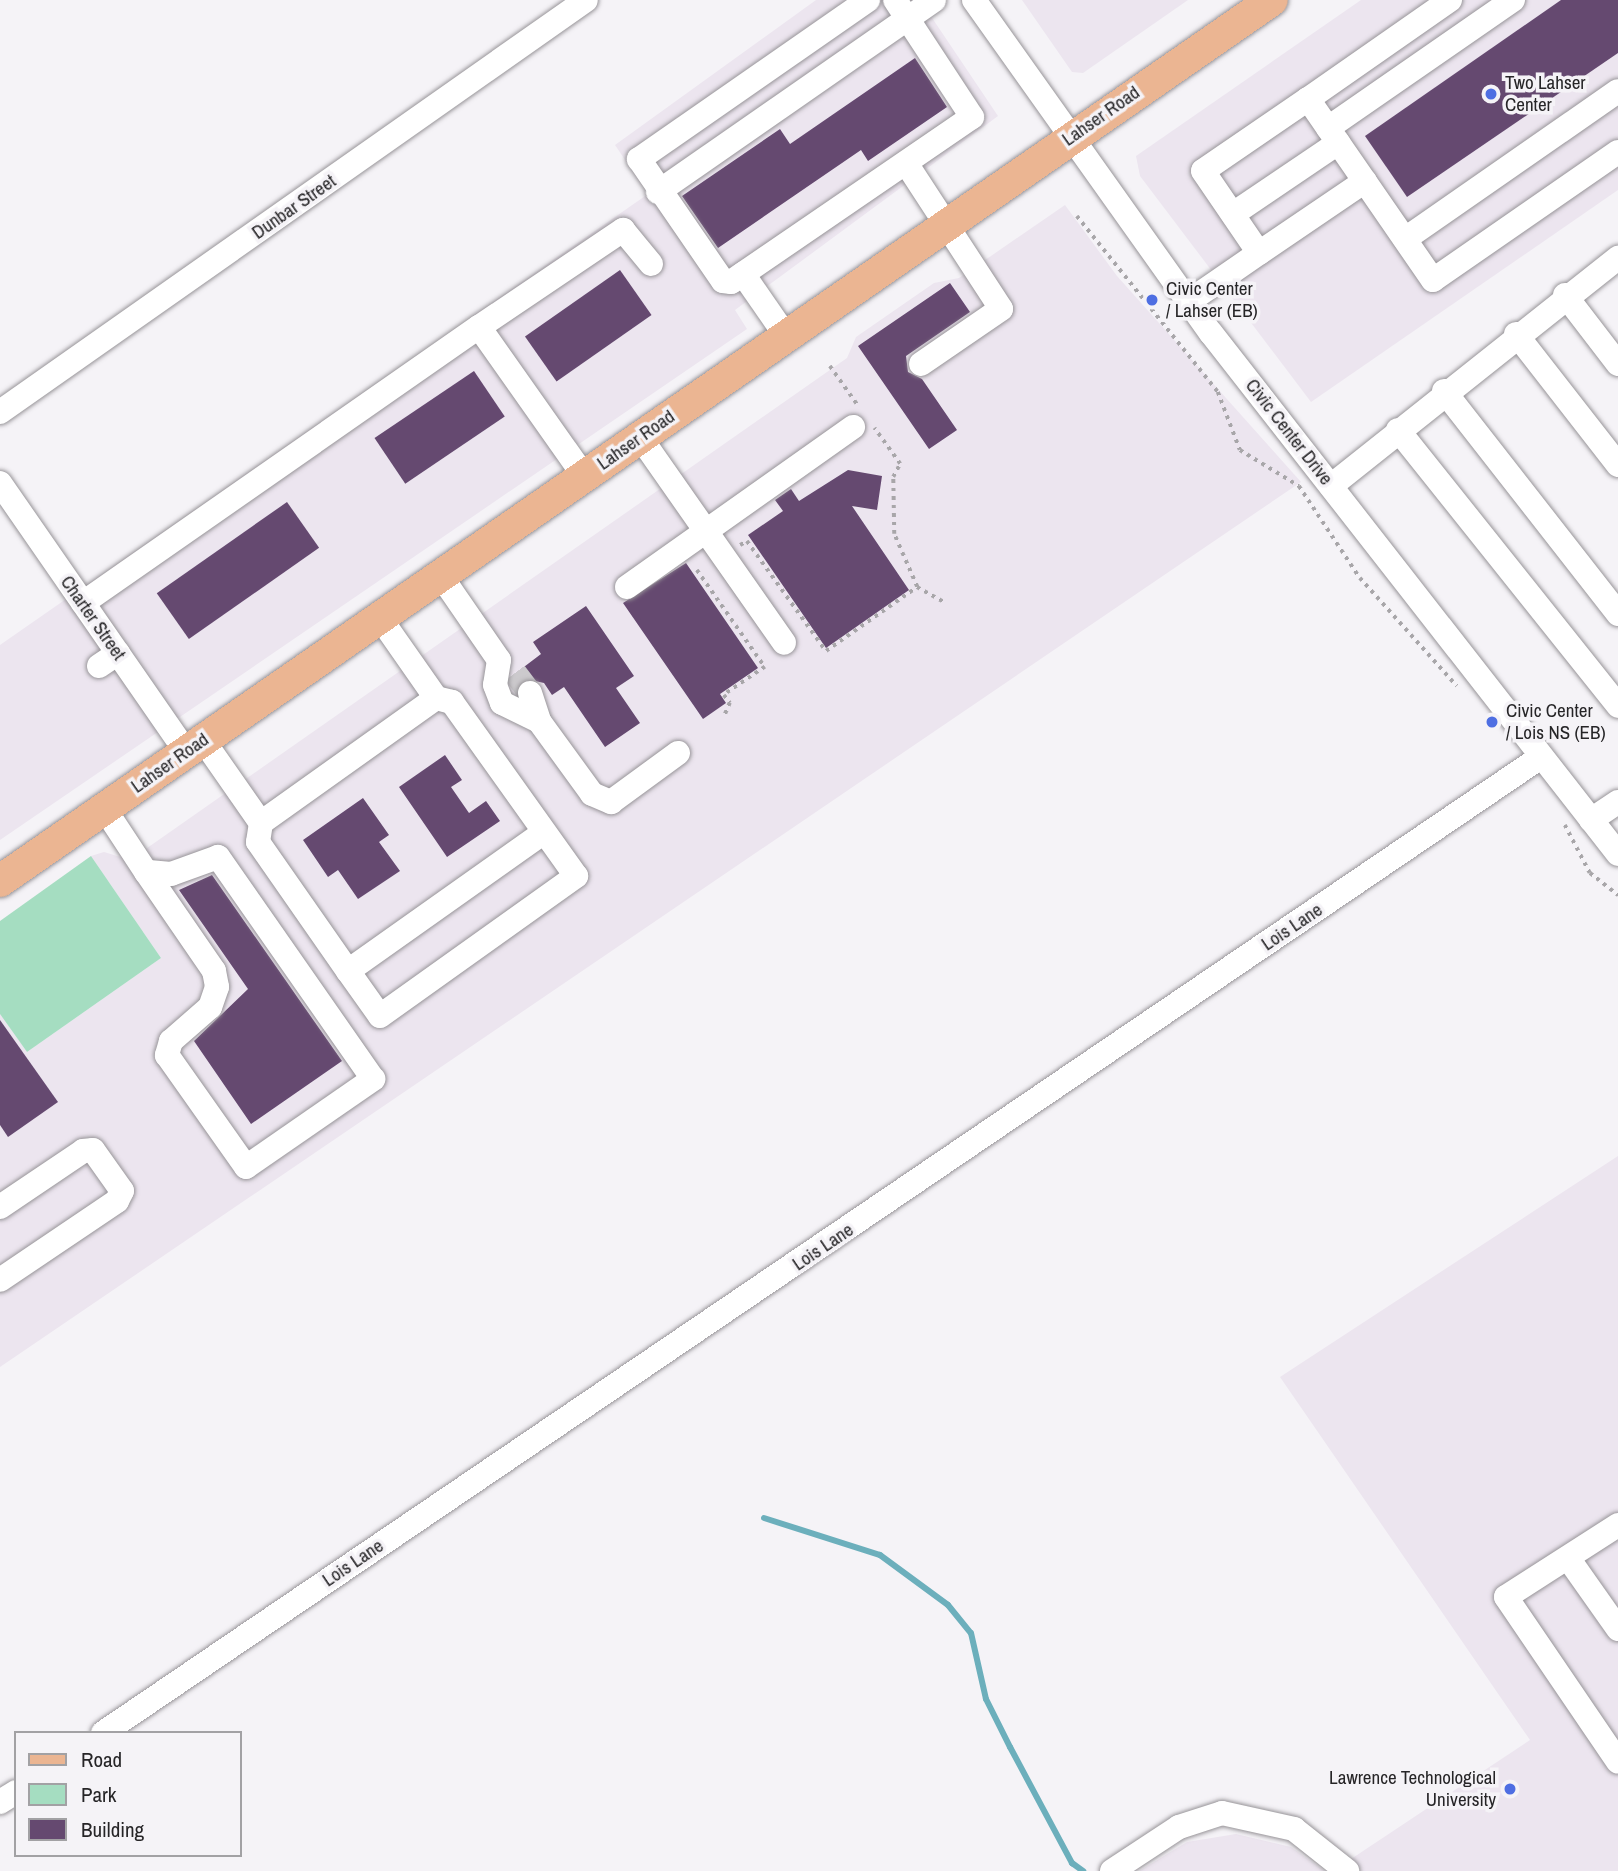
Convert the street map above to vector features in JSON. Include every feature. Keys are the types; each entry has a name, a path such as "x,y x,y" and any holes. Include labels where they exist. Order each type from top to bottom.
{"main road":[{"name":"Lahser Road","path":"0,881 948,221 1272,0"}],"street":[{"name":"Dunbar Street","path":"0,412 586,0"},
{"path":"868,0 639,159 658,192 723,281 743,274 972,117 902,9"},
{"path":"658,192 902,9 934,0"},
{"name":"Civic Center Drive","path":"974,0 1068,139 1188,302 1541,757 1617,850"},
{"path":"1259,253 1203,171 1450,0"},
{"path":"1233,215 1333,135 1513,0"},
{"path":"1405,239 1618,91"},
{"path":"1308,99 1433,280 1618,152"},
{"path":"906,163 948,221 1001,309 921,364"},
{"path":"1188,302 1365,181"},
{"path":"83,603 623,230 652,264"},
{"path":"1331,486 1444,391 1565,295 1617,262"},
{"path":"743,274 786,336"},
{"path":"1565,295 1618,364"},
{"path":"480,327 584,476"},
{"path":"1516,334 1618,464"},
{"path":"1444,391 1618,614"},
{"path":"627,587 861,419"},
{"path":"1398,430 1618,706"},
{"path":"640,437 784,643"},
{"name":"Charter Street","path":"0,483 83,603 108,660 195,746 261,823"},
{"path":"441,576 507,666 495,685 502,704 539,721"},
{"path":"380,618 436,698 452,702 576,876 380,1016 258,842 261,823 436,698"},
{"path":"530,693 539,721 592,794 611,802 678,753"},
{"name":"Lois Lane","path":"106,1731 1541,757"},
{"path":"1591,820 1618,802"},
{"path":"104,808 146,872 217,979 210,1007 171,1041 167,1055 246,1167 373,1079 218,857 171,874 146,872"},
{"path":"348,971 544,832"},
{"path":"0,1207 83,1151 93,1150 122,1191 117,1201 0,1280"},
{"path":"1618,1526 1506,1597 1618,1762"},
{"path":"1568,1558 1618,1629"},
{"path":"1115,1869 1179,1827 1222,1813 1294,1829 1348,1871"}],"path":[{"path":"1077,216 1218,392 1240,450 1299,486 1360,578 1464,696"},
{"path":"830,366 861,419 900,464 893,477 894,534 917,587 946,603"},
{"path":"732,551 747,541 826,651 917,587"},
{"path":"697,570 765,667 724,695 730,703 725,715"},
{"path":"1563,822 1590,873 1618,895"}],"shaded area":[{"path":"816,0 920,0 998,116 735,310 747,329 0,840 0,645 648,194 615,145"},
{"path":"1022,0 1188,0 1083,73 1072,72"},
{"path":"1361,0 1618,0 1618,190 1311,402 1140,176 1136,156"},
{"path":"1065,205 1117,276 1301,482 0,1367 0,1014 27,1052 161,958 91,856 104,852 130,860 847,358 856,337 934,283 959,278"},
{"path":"1618,1156 1618,1871 1333,1871 1530,1740 1280,1377"},
{"name":"Lawrence Technological University","path":"1236,1834 1291,1847 1325,1871 1139,1871 1187,1842"}],"green space":[{"path":"91,856 161,958 27,1052 0,1014 0,921"}],"building":[{"name":"Two Lahser Center","path":"1561,0 1618,0 1618,53 1407,197 1365,136"},
{"path":"915,58 947,107 868,161 861,150 718,248 682,196 780,129 790,144"},
{"path":"620,270 652,315 557,382 525,337"},
{"path":"950,283 970,312 906,356 908,372 922,379 957,430 929,449 858,346"},
{"path":"474,371 505,417 405,484 375,438"},
{"path":"848,470 882,476 877,510 852,506 909,590 826,648 748,535 783,511 775,500 791,489 799,501"},
{"path":"287,502 319,548 189,639 157,593"},
{"path":"686,563 758,668 720,694 726,703 703,719 623,603"},
{"path":"586,606 634,676 616,688 640,723 605,747 564,687 552,695 544,683 526,679 518,685 512,676 541,654 533,642"},
{"path":"445,755 462,780 451,787 469,813 486,801 500,821 447,857 399,787"},
{"path":"363,798 389,835 379,842 400,871 358,899 338,870 328,877 303,840"},
{"path":"212,875 342,1061 251,1124 194,1041 248,989 179,890"},
{"path":"0,1020 58,1102 8,1137 0,1125"}],"waterway":[{"path":"764,1518 880,1555 948,1605 971,1633 986,1699 1010,1747 1072,1863 1083,1871"}],"tunnel":[{"path":"515,673 530,693"}],"place":[{"name":"Two Lahser Center","path":"1491,94"},
{"name":"Civic Center / Lahser (EB)","path":"1152,300"},
{"name":"Civic Center / Lois NS (EB)","path":"1492,722"},
{"name":"Lawrence Technological University","path":"1510,1789"}]}
